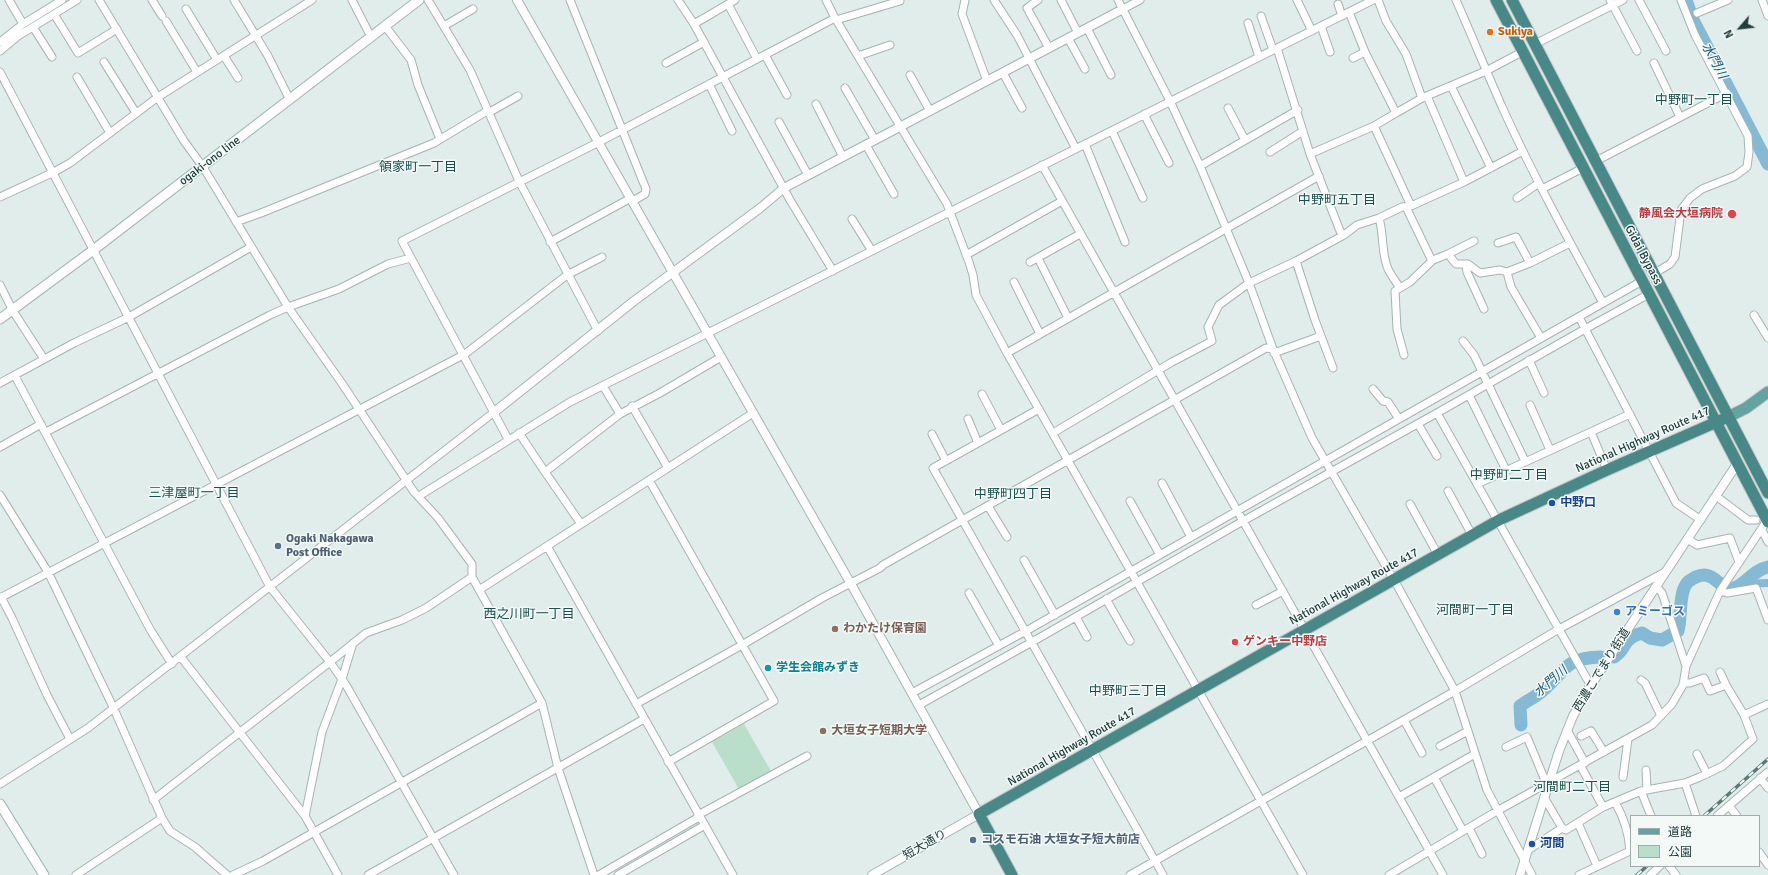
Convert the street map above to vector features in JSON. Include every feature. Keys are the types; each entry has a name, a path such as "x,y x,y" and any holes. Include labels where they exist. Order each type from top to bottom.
{"highway":[{"name":"Gidai Bypass","path":"1496,0 1716,422 1766,525"},
{"name":"Gidai Bypass","path":"1512,0 1596,160 1655,278 1728,417 1764,480 1768,493"},
{"name":"National Highway Route 417","path":"979,814 1498,520 1728,417"},
{"path":"979,814 1012,875"}],"main road":[{"name":"ogaki-ono line","path":"0,319 13,311 203,167 419,0"},
{"path":"1728,417 1746,408 1768,392"},
{"path":"0,804 44,875"}],"street":[{"path":"9,0 23,24"},
{"path":"0,42 23,24 62,0"},
{"path":"0,51 18,36 77,0"},
{"path":"99,0 158,96 184,142 203,167 288,307 359,409 414,492 438,518 472,564 472,577 542,703 558,768 594,875"},
{"path":"152,0 197,72"},
{"path":"234,0 268,56 290,100"},
{"path":"0,197 70,163 158,96 312,0"},
{"path":"352,0 371,37"},
{"path":"428,0 470,70 519,181 567,275 598,331"},
{"path":"517,0 851,584 979,814"},
{"path":"550,242 632,199 645,194 646,189 570,0"},
{"path":"678,0 694,24 784,188 833,271"},
{"path":"694,24 735,0"},
{"path":"826,0 950,212 973,275 976,295 1007,353 1303,875"},
{"path":"965,0 962,14 986,81"},
{"path":"994,0 1017,35 1076,148"},
{"path":"1038,0 1027,8 1049,48"},
{"path":"1061,0 1078,33"},
{"path":"1118,0 1170,101 1200,166 1249,283 1273,351 1312,438 1455,691 1487,790 1532,875"},
{"path":"0,784 114,709 673,272 759,209 784,188 1140,0"},
{"path":"1297,0 1312,30"},
{"path":"419,496 570,402 1373,0"},
{"path":"1378,0 1386,21 1406,54 1464,182"},
{"path":"1456,0 1486,71 1523,151 1570,243 1603,303"},
{"path":"1535,44 1611,3 1623,0"},
{"path":"1639,0 1666,51"},
{"path":"1655,278 1670,264 1675,257 1681,210 1690,198 1702,189 1735,176 1747,167 1750,152 1748,136 1696,35 1681,0"},
{"path":"1697,13 1712,3 1728,0"},
{"path":"1762,0 1768,16"},
{"path":"508,440 402,241 599,142 836,19 900,1"},
{"path":"1611,3 1637,51"},
{"path":"728,4 758,59"},
{"path":"1338,4 1346,14 1396,113"},
{"path":"186,9 221,58 238,78"},
{"path":"444,26 472,9"},
{"path":"54,14 78,53 117,29"},
{"path":"1261,16 1298,110 1310,154 1340,231 1344,235"},
{"path":"1248,23 1259,57"},
{"path":"385,26 411,60 418,85 440,139"},
{"path":"1321,26 1330,52"},
{"path":"33,27 52,57"},
{"path":"1088,28 1111,75"},
{"path":"1068,38 1084,69"},
{"path":"666,63 704,42"},
{"path":"858,56 890,45"},
{"path":"1353,58 1365,52"},
{"path":"1310,154 1374,126 1425,97 1486,71 1522,52"},
{"path":"765,55 787,95"},
{"path":"104,62 136,114"},
{"path":"1654,63 1680,117"},
{"path":"0,72 54,172 92,251 129,316 270,587 342,679 454,875"},
{"path":"1003,73 1022,108"},
{"path":"910,75 930,111"},
{"path":"77,77 110,133"},
{"path":"710,84 732,131"},
{"path":"1451,86 1491,168"},
{"path":"845,88 875,140"},
{"path":"1596,160 1727,93"},
{"path":"236,222 370,170 434,143 518,96"},
{"path":"816,104 843,157"},
{"path":"1228,108 1245,140"},
{"path":"1200,166 1298,110"},
{"path":"1144,114 1169,163"},
{"path":"779,122 808,175"},
{"path":"1374,126 1432,261"},
{"path":"1112,131 1143,198"},
{"path":"1270,152 1303,132"},
{"path":"866,144 894,194"},
{"path":"1085,144 1125,242"},
{"path":"1053,433 1158,372 1172,362 1212,341 1208,327 1220,305 1249,283 1296,261 1344,235 1357,225 1379,218 1402,207 1409,206 1464,182 1523,151"},
{"path":"1042,165 1443,875"},
{"path":"1517,198 1583,168"},
{"path":"1007,353 1319,176"},
{"path":"966,255 1062,201"},
{"path":"1379,218 1383,230 1384,251 1388,268 1400,288"},
{"path":"852,219 872,251"},
{"path":"1030,262 1080,234"},
{"path":"1498,243 1516,237 1530,264"},
{"path":"1404,355 1397,321 1395,291 1410,282 1432,261 1474,242"},
{"path":"1448,254 1456,264 1466,264 1480,273 1500,270 1507,272 1530,264 1570,243"},
{"path":"0,383 74,342 129,316 251,247"},
{"path":"70,739 47,695 12,618 0,598 104,542 463,355 567,275 602,257"},
{"path":"46,432 288,307 339,289 388,264 411,258"},
{"path":"1038,258 1068,318"},
{"path":"1296,261 1333,368"},
{"path":"1466,264 1467,272 1484,309"},
{"path":"1507,272 1511,287 1542,338"},
{"path":"1014,282 1040,334"},
{"path":"0,285 13,311 44,359"},
{"path":"916,699 999,646 1029,637 1055,615 1134,576 1328,467 1418,424 1468,395 1485,378 1542,338 1582,323 1603,303 1645,287"},
{"path":"916,699 1029,637 1076,617 1106,599 1160,555 1191,537 1240,516 1328,467 1399,419 1485,378 1529,360 1582,323 1645,287"},
{"path":"1754,315 1768,338"},
{"path":"1582,323 1630,414 1648,452 1676,503 1700,520"},
{"path":"636,704 742,645 822,598 851,584 1266,348 1273,351 1321,336"},
{"path":"1463,341 1479,356 1485,378 1525,462"},
{"path":"545,472 632,406 660,393 721,357"},
{"path":"1529,360 1544,393"},
{"path":"15,376 42,424 151,631 172,664"},
{"path":"603,386 620,414"},
{"path":"1373,389 1383,401 1388,402 1399,419"},
{"path":"982,394 1000,430"},
{"path":"1468,395 1506,470"},
{"path":"1530,405 1550,450"},
{"path":"632,406 668,468"},
{"path":"1039,409 933,468 1163,875"},
{"path":"479,590 753,413"},
{"path":"1437,413 1591,686"},
{"path":"1477,484 1630,414"},
{"path":"968,419 978,443"},
{"path":"0,447 42,424"},
{"path":"1418,424 1437,456"},
{"path":"1591,432 1607,470"},
{"path":"519,433 581,524"},
{"path":"932,434 946,461"},
{"name":"西濃こでまり街道","path":"1520,875 1548,783 1573,716 1665,572 1737,464"},
{"path":"649,480 774,700 668,762"},
{"path":"1162,484 1191,537"},
{"path":"1448,491 1472,535"},
{"path":"0,495 48,572 114,709 162,818 170,830 195,847 227,875"},
{"path":"1716,496 1748,520 1756,520"},
{"path":"1130,501 1160,555"},
{"path":"1410,504 1438,555"},
{"path":"988,506 1007,537"},
{"path":"1766,525 1768,542"},
{"path":"1389,875 1497,811 1652,725 1672,704 1683,683 1686,666 1725,582 1766,525"},
{"path":"1688,539 1697,545 1730,538 1739,562"},
{"path":"547,546 733,875"},
{"path":"1024,560 1055,615"},
{"path":"1130,875 1455,691 1559,629 1665,572"},
{"path":"153,800 330,662 353,642 376,628 402,620 426,608 472,577"},
{"path":"1656,586 1662,593 1686,666"},
{"path":"1721,590 1727,593 1756,588 1768,620"},
{"path":"1256,605 1282,591"},
{"path":"969,593 999,646"},
{"path":"1106,599 1130,641"},
{"path":"1076,617 1087,637"},
{"path":"305,816 322,732 342,679 353,642"},
{"path":"180,656 305,816 338,875"},
{"path":"1528,850 1562,828 1566,830 1603,807 1644,790 1685,783 1707,774 1723,766 1753,739 1744,715 1720,672"},
{"path":"1683,683 1690,683 1704,678 1710,691 1726,685"},
{"path":"1641,680 1645,683 1661,716"},
{"path":"232,875 263,861 542,703"},
{"path":"1744,715 1768,704"},
{"path":"368,875 644,719"},
{"path":"1404,720 1422,754"},
{"path":"1567,730 1603,807"},
{"path":"1440,746 1468,731"},
{"path":"1581,736 1591,731 1604,752"},
{"path":"1506,747 1526,737 1544,778 1548,783"},
{"path":"1623,778 1628,739"},
{"path":"1399,797 1475,754"},
{"path":"1697,754 1707,774"},
{"path":"618,875 701,820 807,756"},
{"path":"1646,770 1644,790 1650,815"},
{"path":"1718,815 1768,772"},
{"path":"1434,778 1482,854"},
{"path":"1760,778 1768,788"},
{"path":"1685,783 1696,815"},
{"path":"1544,797 1562,828"},
{"path":"1578,875 1630,851 1629,838 1624,818 1616,802"},
{"path":"1729,806 1736,815"},
{"name":"短大通り","path":"872,875 979,814"},
{"path":"76,875 162,818"},
{"path":"599,875 701,820"},
{"path":"1578,823 1597,866"},
{"path":"1760,853 1768,865"},
{"path":"1650,875 1659,867"},
{"path":"1670,867 1676,875"}],"green space":[{"path":"744,724 772,773 740,791 712,742"}],"waterway":[{"name":"水門川","path":"1686,0 1693,20 1768,164"},
{"name":"水門川","path":"1614,657 1621,651 1627,641 1635,635 1642,633 1650,638 1662,640 1678,631 1683,591 1689,581 1698,576 1705,575 1715,579 1723,586 1734,588 1758,571 1768,567"},
{"path":"1740,584 1768,583"},
{"name":"水門川","path":"1521,725 1520,706 1541,692 1572,663 1579,660 1601,657"}],"railway":[{"path":"1705,815 1768,759"},
{"path":"1637,875 1646,867"}],"place":[{"name":"Sukiya","path":"1490,32"},
{"name":"静風会大垣病院","path":"1732,214"},
{"name":"中野口","path":"1552,503"},
{"name":"Ogaki Nakagawa Post Office","path":"278,546"},
{"name":"アミーゴス","path":"1617,612"},
{"name":"わかたけ保育園","path":"835,629"},
{"name":"ゲンキー中野店","path":"1235,642"},
{"name":"学生会館みずき","path":"768,668"},
{"name":"大垣女子短期大学","path":"823,731"},
{"name":"コスモ石油 大垣女子短大前店","path":"973,840"},
{"name":"河間","path":"1532,844"}],"district":[{"name":"中野町一丁目","path":"1694,101"},
{"name":"領家町一丁目","path":"418,168"},
{"name":"中野町五丁目","path":"1337,201"},
{"name":"中野町二丁目","path":"1509,476"},
{"name":"三津屋町一丁目","path":"194,494"},
{"name":"中野町四丁目","path":"1013,495"},
{"name":"河間町一丁目","path":"1475,611"},
{"name":"西之川町一丁目","path":"529,615"},
{"name":"中野町三丁目","path":"1128,692"},
{"name":"河間町二丁目","path":"1572,788"}]}
